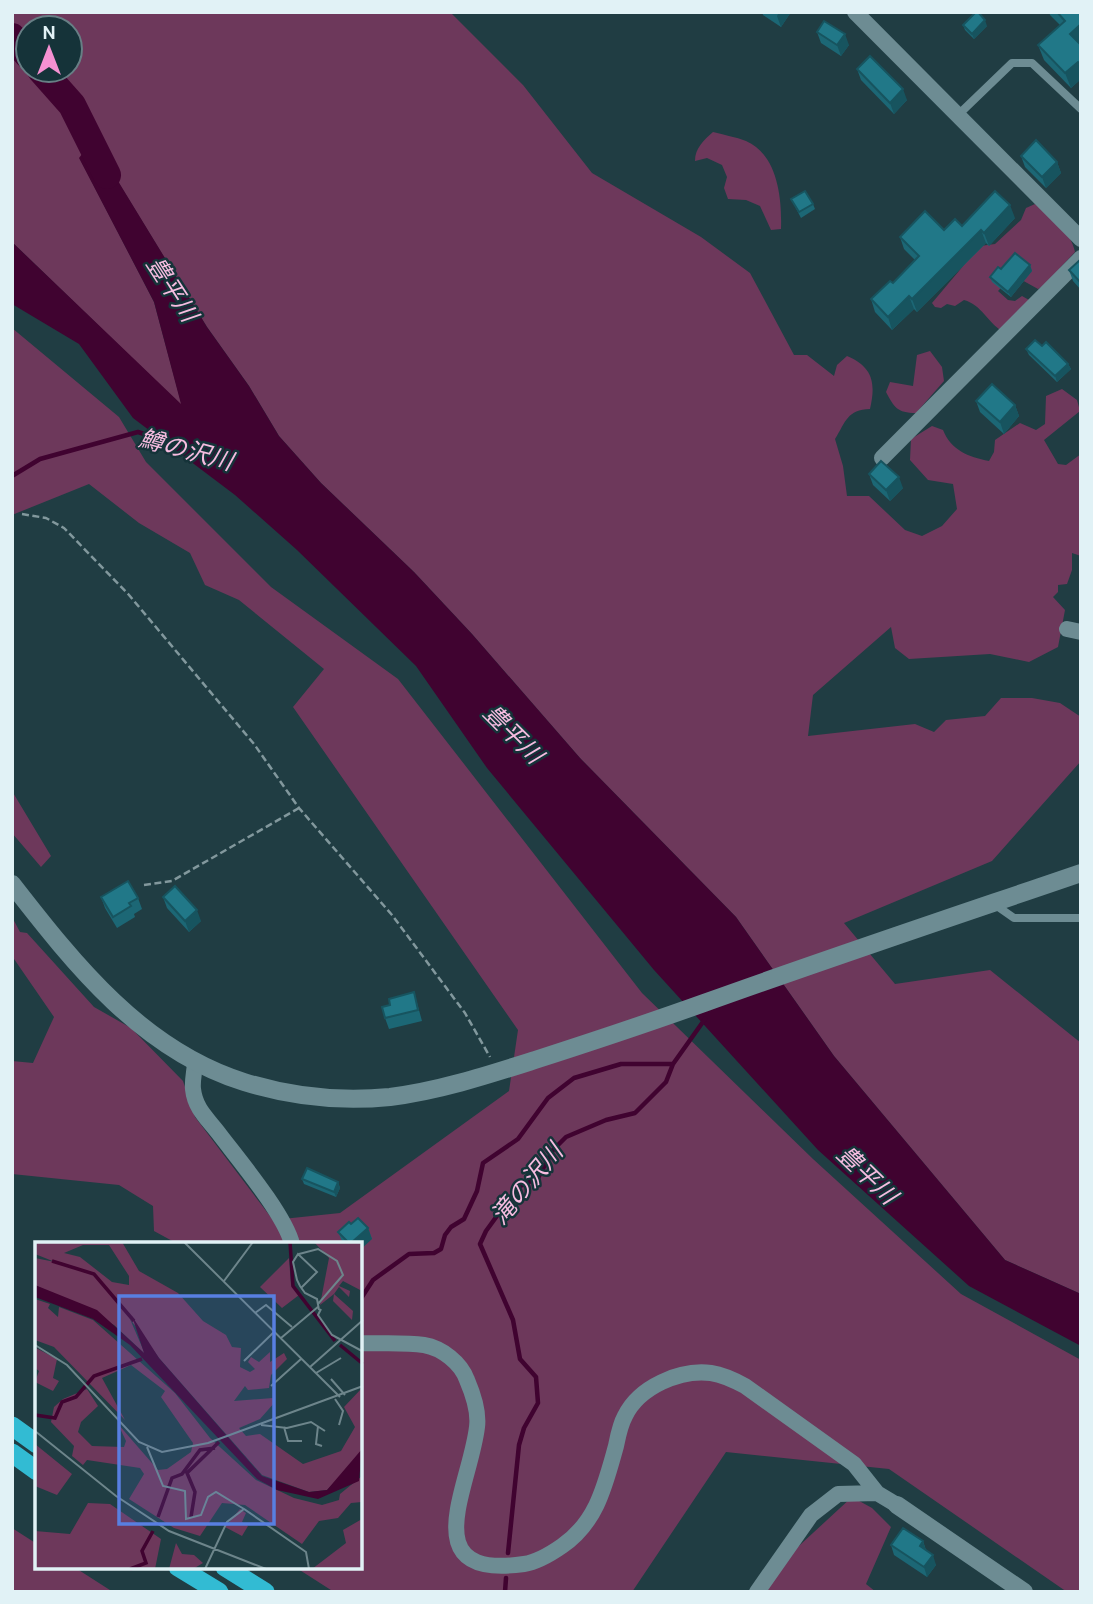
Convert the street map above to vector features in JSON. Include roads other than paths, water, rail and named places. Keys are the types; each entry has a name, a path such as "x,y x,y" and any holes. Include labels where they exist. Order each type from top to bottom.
{"highway":[{"path":"12,1426 35,1443"},
{"path":"12,1453 35,1470"},
{"path":"181,1569 219,1592"},
{"path":"228,1569 265,1592"}],"street":[{"path":"855,12 1081,239"},
{"path":"882,458 1081,258"},
{"path":"12,884 87,978 143,1028 195,1061 242,1082 304,1096 333,1099 394,1096 498,1072 629,1030 877,941 1081,873"},
{"path":"195,1061 193,1089 201,1113 268,1200 290,1234 292,1242"},
{"path":"362,1343 426,1345 447,1355 464,1370 478,1423 454,1529 463,1554 474,1563 494,1567 528,1563 554,1552 575,1537 589,1521 599,1503 625,1414 643,1394 658,1384 682,1375 708,1373 729,1377 745,1386 854,1464 877,1493 1024,1592"},
{"path":"757,1592 811,1515 838,1494 877,1493"}],"lane":[{"path":"958,116 1012,63 1032,63 1081,110"},
{"path":"991,903 1014,918 1081,918"}],"water":[{"path":"93,140 207,327 249,386 279,436 321,483 414,572 580,758 736,917 834,1056 1005,1260 1081,1294 1081,1346 969,1286 818,1150 654,970 487,768 416,666 297,550 235,495 133,418 79,344 12,304 12,242 181,404 154,302 79,158"}],"waterway":[{"name":"豊平川","path":"53,84 72,105 107,175"},
{"name":"鱒の沢川","path":"12,476 40,459 138,432 166,441"},
{"name":"滝の沢川","path":"508,1553 519,1445 524,1428 538,1403 536,1377 520,1359 513,1320 480,1244 486,1231 518,1187 538,1178 553,1150 566,1137 606,1120 635,1113 666,1082 673,1064 705,1019"},
{"path":"362,1297 373,1280 409,1254 434,1253 441,1249 445,1235 451,1227 464,1219 477,1191 483,1163 518,1139 548,1098 574,1078 621,1064 673,1064"},
{"name":"滝の沢川","path":"505,1592 506,1578"}]}
